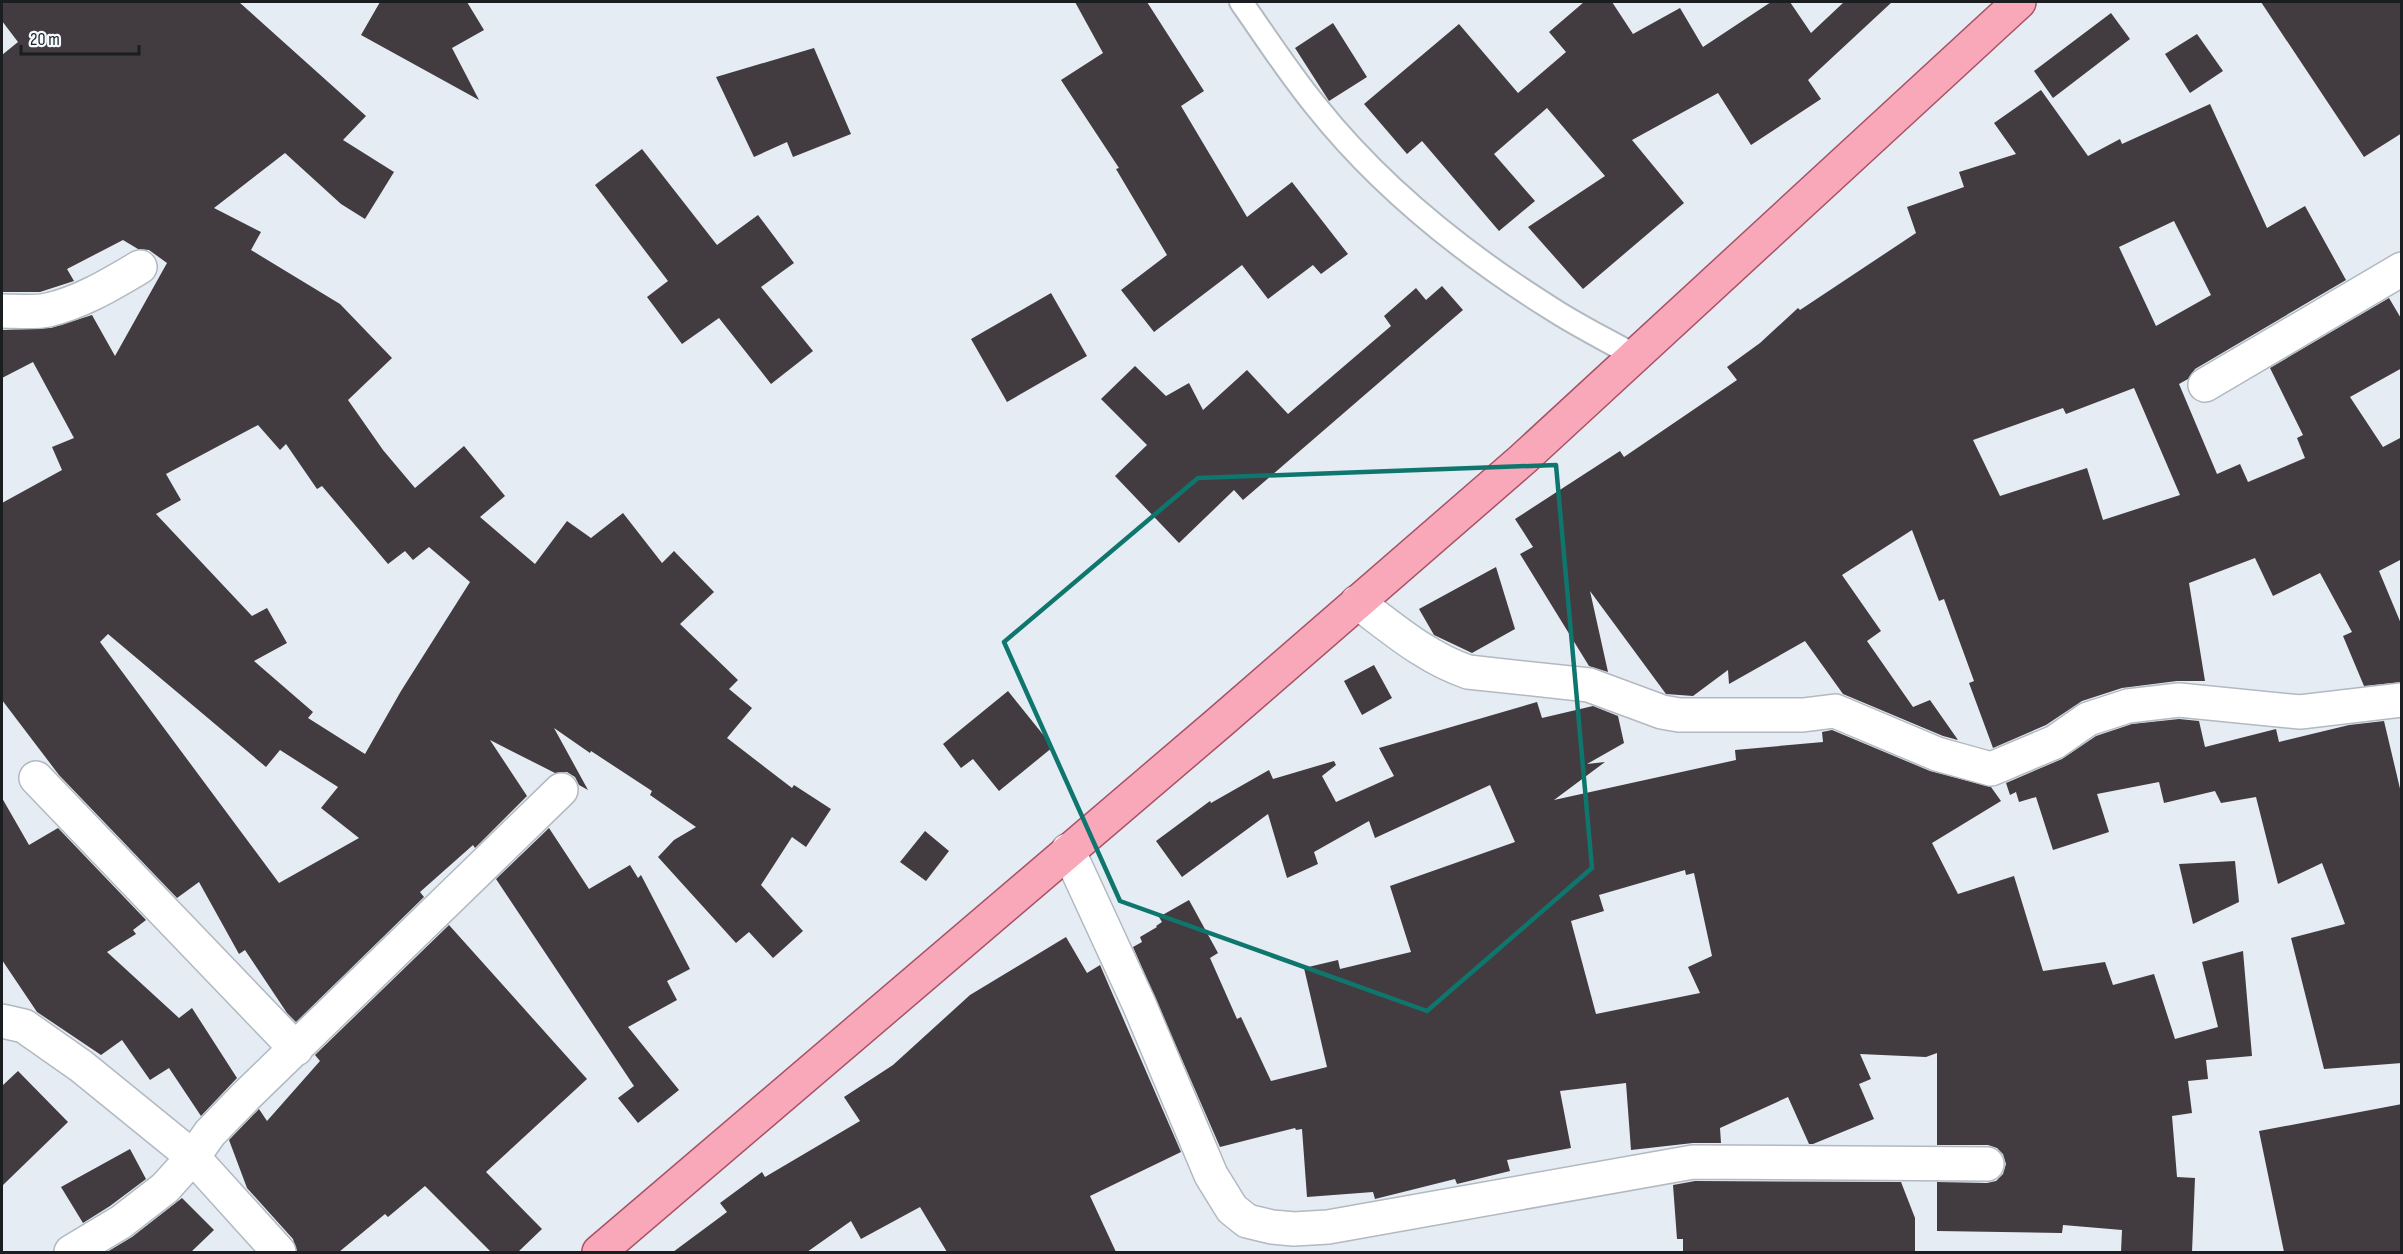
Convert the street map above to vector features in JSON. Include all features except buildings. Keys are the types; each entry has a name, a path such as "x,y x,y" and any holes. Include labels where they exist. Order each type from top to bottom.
{"main road":[{"path":"599,1252 1220,722 1522,459 2019,2"}],"street":[{"path":"2,311 46,310 75,302 140,267"},
{"path":"2205,385 2402,269"},
{"path":"1357,602 1430,656 1448,666 1468,672 1589,686 1679,716 1803,715 1834,711 1937,754 1991,769 2055,742 2088,720 2128,706 2179,700 2300,712 2402,700"},
{"path":"36,778 296,1048"},
{"path":"71,1252 121,1222 165,1188 193,1158 210,1133 561,790"},
{"path":"1068,850 1139,1004 1211,1175 1232,1209 1247,1221 1283,1228 1328,1227 1693,1162 1987,1164"},
{"path":"2,1021 24,1026 81,1066 193,1158 279,1252"}],"lane":[{"path":"1240,2 1314,105 1388,185 1430,222 1493,269 1553,310 1635,356"}],"highlighted area":[{"path":"1556,465 1592,868 1427,1011 1120,901 1004,642 1198,478"}]}
